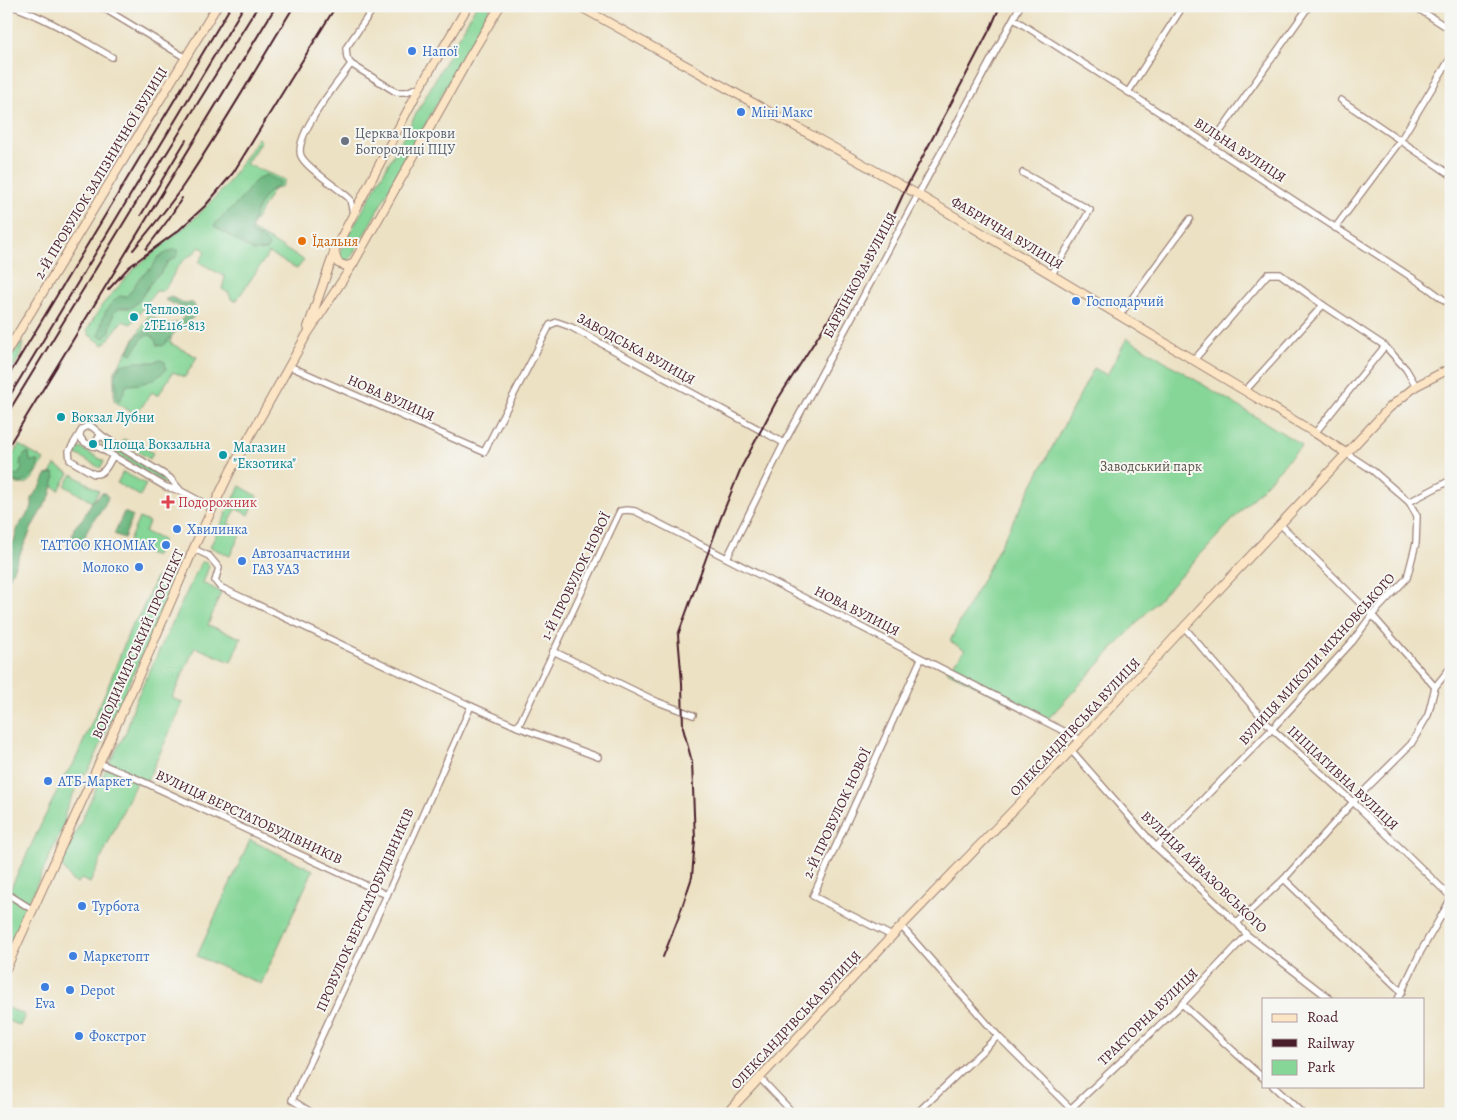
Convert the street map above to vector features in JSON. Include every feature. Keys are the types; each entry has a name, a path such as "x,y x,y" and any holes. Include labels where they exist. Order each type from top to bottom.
{"main road":[{"name":"2-Й ПРОВУЛОК ЗАЛІЗНИЧНОЇ ВУЛИЦІ","path":"6,353 217,6"},
{"name":"ВОЛОДИМИРСЬКИЙ ПРОСПЕКТ","path":"306,336 334,251 420,87 468,6"},
{"name":"ВОЛОДИМИРСЬКИЙ ПРОСПЕКТ","path":"6,969 231,470 306,336 353,264 465,64 500,6"},
{"name":"ФАБРИЧНА ВУЛИЦЯ","path":"579,6 917,194 1315,432 1346,453"},
{"path":"334,251 338,263 346,266 353,264"},
{"name":"ОЛЕКСАНДРІВСЬКА ВУЛИЦЯ","path":"726,1114 892,936 1081,740 1389,408 1416,386 1451,368"}],"street":[{"path":"12,6 24,10 112,57"},
{"path":"100,6 186,58"},
{"path":"375,6 346,48 345,53 351,64 396,92 406,92 420,87"},
{"name":"БАРВІНКОВА ВУЛИЦЯ","path":"727,558 784,443 1020,6"},
{"path":"1128,92 1183,6"},
{"path":"1210,146 1309,6"},
{"path":"1414,6 1451,30"},
{"name":"ВІЛЬНА ВУЛИЦЯ","path":"1014,19 1428,288 1451,305"},
{"path":"1335,228 1400,141 1451,57"},
{"path":"351,64 314,116 300,144 301,156 308,165 350,199 353,216"},
{"path":"1341,100 1451,175"},
{"path":"1023,173 1090,210 1052,274"},
{"path":"1119,316 1190,219"},
{"path":"1194,360 1268,274 1280,274 1385,346 1406,369 1416,386"},
{"path":"1245,391 1323,305"},
{"name":"ЗАВОДСЬКА ВУЛИЦЯ","path":"484,452 550,324 557,322 571,327 784,443"},
{"path":"1315,432 1385,346"},
{"name":"НОВА ВУЛИЦЯ","path":"289,366 484,452"},
{"path":"113,456 103,472 94,474 70,460 69,451 84,427 91,426 104,437 170,478 181,491"},
{"path":"80,433 82,440 98,447 166,487 181,491 213,508"},
{"path":"98,447 95,443 96,440 99,437 104,437"},
{"name":"ФАБРИЧНА ВУЛИЦЯ","path":"1346,453 1372,470 1409,502"},
{"path":"1409,502 1451,480"},
{"name":"ВУЛИЦЯ МИКОЛИ МІХНОВСЬКОГО","path":"1156,847 1272,728 1352,642 1372,615 1407,578 1416,543 1417,516 1409,502"},
{"name":"НОВА ВУЛИЦЯ","path":"620,511 635,511 921,659 991,692 1081,740"},
{"name":"1-Й ПРОВУЛОК НОВОЇ","path":"518,727 620,511"},
{"path":"1280,524 1372,615 1435,687"},
{"path":"194,549 210,556 219,568 215,581 220,587 470,706 518,727 598,757"},
{"name":"ІНІЦІАТИВНА ВУЛИЦЯ","path":"1184,627 1272,728 1353,802 1451,897 1443,913"},
{"name":"1-Й ПРОВУЛОК НОВОЇ","path":"553,651 658,702 692,715"},
{"name":"2-Й ПРОВУЛОК НОВОЇ","path":"892,936 813,896 921,659"},
{"path":"1237,923 1284,879 1353,802 1411,744 1428,715 1435,687 1451,667"},
{"name":"ПРОВУЛОК ВЕРСТАТОБУДІВНИКІВ","path":"314,1114 292,1100 387,895 470,706"},
{"name":"ВУЛИЦЯ АЙВАЗОВСЬКОГО","path":"1071,750 1156,847 1237,923 1247,935 1329,998"},
{"name":"ВУЛИЦЯ ВЕРСТАТОБУДІВНИКІВ","path":"99,764 133,777 387,895"},
{"path":"1284,879 1402,992"},
{"path":"6,893 33,910"},
{"path":"1399,998 1443,913 1451,920"},
{"path":"902,927 998,1036 1076,1114"},
{"name":"ТРАКТОРНА ВУЛИЦЯ","path":"1065,1114 1182,1004 1247,935"},
{"path":"1182,1004 1262,1077"},
{"path":"916,1114 998,1036"},
{"path":"759,1077 794,1114"},
{"path":"1275,1088 1303,1114"}],"green space":[{"path":"476,6 491,6 351,258 348,261 343,260 340,257 340,251"},
{"path":"258,138 261,141 246,164 285,180 282,186 273,190 250,229 304,260 297,269 269,253 236,301 231,299 229,293 222,289 225,277 199,262 206,251 200,247 181,263 165,288 162,291 156,291 131,324 122,321 104,345 89,335 87,330 102,305 136,267 197,216 226,186"},
{"path":"266,175 281,182 262,201 254,217 251,233 262,238 269,245 267,250 253,251 214,226 220,218 238,203 255,182"},
{"path":"177,249 178,254 176,257 167,263 161,273 155,277 138,302 131,308 120,308 114,312 110,331 105,338 99,336 103,319 111,304 120,296 125,297 129,293 138,280 154,265 157,258"},
{"path":"171,297 183,303 193,303 196,312 192,319 177,330 163,346 157,345 154,338 150,335 144,336 132,354 128,352 136,336 149,329 180,322 185,315 185,309 165,300"},
{"path":"149,315 173,330 170,343 197,357 185,377 173,372 158,396 152,392 136,415 114,401 114,373"},
{"name":"Заводський парк","path":"1127,338 1302,445 1046,721 947,671 965,650 950,641 1094,368 1107,375"},
{"path":"23,341 21,353 6,383 6,364"},
{"path":"160,360 165,362 166,369 163,373 148,382 127,385 120,400 117,401 115,374 121,365"},
{"path":"124,439 132,444 134,442 153,453 150,459 122,442"},
{"path":"104,441 169,481 167,485 104,446 101,443"},
{"path":"19,445 44,460 31,480 22,484 9,480 6,485 6,466"},
{"path":"77,448 104,461 100,468 76,454"},
{"path":"26,453 29,453 30,461 39,461 31,477 21,483 10,480 6,482 6,475 9,473 18,475 23,467 20,465 21,459"},
{"path":"55,465 69,473 59,490 45,482"},
{"path":"123,472 146,484 140,496 117,483"},
{"path":"54,473 55,478 50,496 34,523 6,585 6,551 14,541 18,527 32,507 32,497 41,486 46,475"},
{"path":"72,474 99,491 92,502 65,486"},
{"path":"240,486 257,496 249,515 236,509 228,524 242,530 230,556 210,547"},
{"path":"102,493 105,493 108,497 86,532 85,546 79,550 71,543 74,528 83,518 92,502"},
{"path":"124,512 133,516 124,538 114,534"},
{"path":"139,518 149,522 145,532 163,540 155,557 127,546"},
{"path":"201,562 207,562 209,566 203,583 221,592 208,625 241,638 231,662 195,647 172,698 183,703 147,781 138,778 90,883 81,879 78,883 72,881 61,865 97,786 126,732 135,702"},
{"path":"170,572 178,577 90,768 82,775 65,812 63,827 6,952 6,898 66,773 73,765 109,684 132,624 139,617 156,577"},
{"path":"250,840 313,870 261,984 197,956"},
{"path":"6,1007 25,1015 20,1026 6,1020"}],"railway":[{"path":"6,380 231,6"},
{"path":"6,402 244,6"},
{"path":"6,416 258,6"},
{"path":"6,450 276,6"},
{"path":"133,250 185,183 227,118 294,6"},
{"path":"108,290 129,267 179,230 205,206 233,173 336,6"},
{"path":"663,957 692,877 695,840 692,762 683,728 678,635 741,468 776,402 888,227 906,188 992,25 1000,6"},
{"path":"141,215 186,140"},
{"path":"146,249 182,198"}],"place":[{"name":"Напої","path":"412,51"},
{"name":"Міні Макс","path":"741,112"},
{"name":"Церква Покрови Богородиці ПЦУ","path":"345,141"},
{"name":"Їдальня","path":"302,241"},
{"name":"Господарчий","path":"1076,301"},
{"name":"Тепловоз 2ТЕ116-813","path":"134,317"},
{"name":"Вокзал Лубни","path":"61,417"},
{"name":"Площа Вокзальна","path":"93,444"},
{"name":"Магазин \"Екзотика\"","path":"223,455"},
{"name":"Подорожник","path":"168,502"},
{"name":"Хвилинка","path":"177,529"},
{"name":"TATTOO KHOMIAK","path":"166,545"},
{"name":"Автозапчастини ГАЗ УАЗ","path":"242,561"},
{"name":"Молоко","path":"139,567"},
{"name":"АТБ-Маркет","path":"48,781"},
{"name":"Турбота","path":"82,906"},
{"name":"Маркетопт","path":"73,956"},
{"name":"Eva","path":"45,987"},
{"name":"Depot","path":"70,990"},
{"name":"Фокстрот","path":"79,1036"}]}
